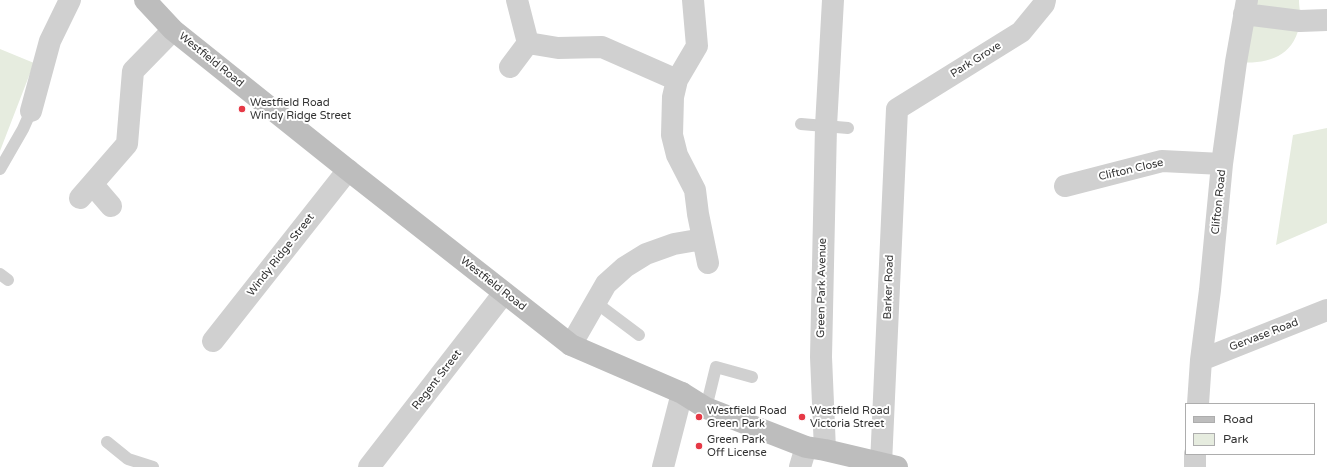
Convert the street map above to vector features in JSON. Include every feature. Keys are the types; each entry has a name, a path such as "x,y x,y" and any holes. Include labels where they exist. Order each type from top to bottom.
{"main road":[{"name":"Westfield Road","path":"145,0 173,30 571,345 682,393 706,408 810,455 889,465"}],"street":[{"path":"31,111 50,41 70,0"},
{"path":"517,0 528,43"},
{"path":"693,0 697,46 677,80 673,97 672,135 677,155 695,190 708,263"},
{"name":"Green Park Avenue","path":"810,455 821,357 826,126 833,0"},
{"name":"Park Grove","path":"896,109 1021,32 1045,0"},
{"path":"1246,7 1300,21 1327,20"},
{"name":"Clifton Road","path":"1198,403 1201,360 1210,290 1222,164 1236,62 1246,7"},
{"path":"111,206 86,191 127,144 133,71 173,30"},
{"path":"510,68 528,43"},
{"path":"528,43 558,48 602,47 677,80"},
{"name":"Barker Road","path":"889,465 896,109"},
{"name":"Clifton Close","path":"1065,186 1162,161 1222,164"},
{"name":"Windy Ridge Street","path":"213,341 348,170"},
{"path":"571,345 606,284 624,267 646,254 674,244 703,239"},
{"name":"Regent Street","path":"369,467 504,293"},
{"name":"Gervase Road","path":"1201,360 1327,310"},
{"path":"663,467 682,393"},
{"path":"1195,467 1196,455"}],"lane":[{"path":"0,169 23,129 31,111"},
{"path":"801,124 848,128"},
{"path":"595,302 639,335"},
{"path":"706,408 716,367 752,377"},
{"path":"107,442 128,459 153,467"}],"green space":[{"path":"1247,0 1299,0 1300,22 1297,34 1286,51 1269,60 1247,63 1236,62"},
{"path":"0,49 34,63 0,151"},
{"path":"1327,128 1327,223 1276,245 1293,135"}],"place":[{"name":"Westfield Road Windy Ridge Street","path":"242,109"},
{"name":"Westfield Road Green Park","path":"699,417"},
{"name":"Westfield Road Victoria Street","path":"802,417"},
{"name":"Green Park Off License","path":"699,446"}]}
